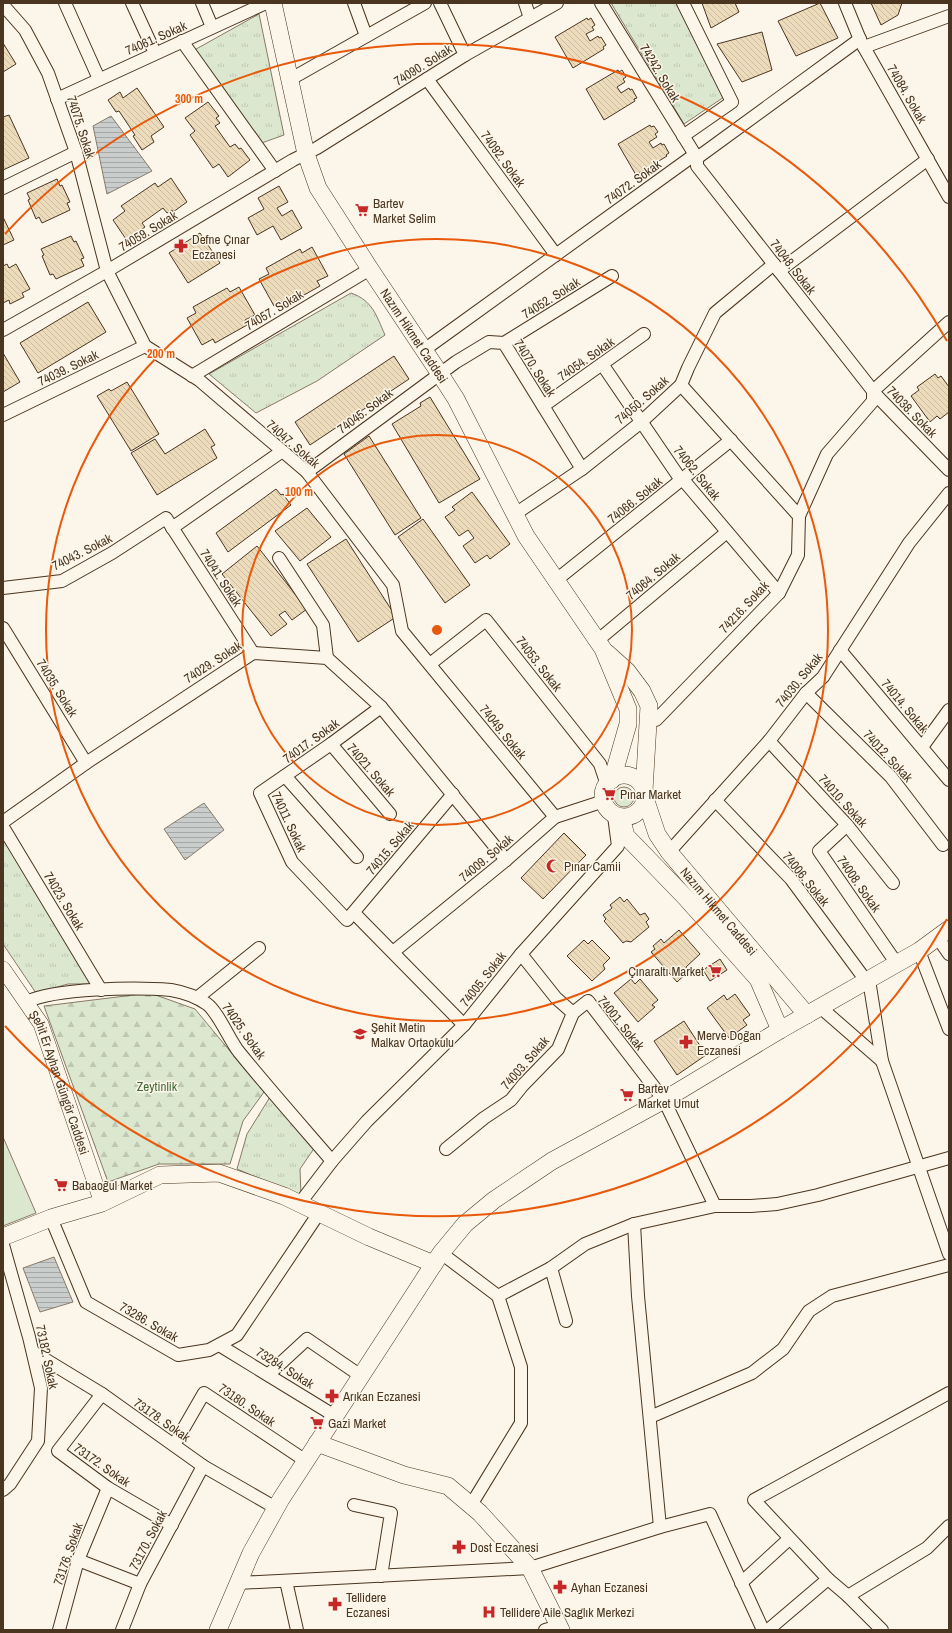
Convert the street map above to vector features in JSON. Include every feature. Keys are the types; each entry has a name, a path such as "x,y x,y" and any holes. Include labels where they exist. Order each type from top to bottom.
{"main road":[{"name":"Nazım Hikmet Caddesi","path":"273,3 306,154 318,188 456,399 526,536 555,581 600,645 627,671 642,691 649,706 645,795 657,834 669,852 814,1011"},
{"name":"Nazım Hikmet Caddesi","path":"600,645 628,709 628,724 608,788"},
{"path":"624,776 637,780 645,795 640,811 634,815 618,816 609,810 608,788 624,776"},
{"name":"Nazım Hikmet Caddesi","path":"618,816 626,836 686,898 758,979 780,1030"},
{"path":"218,1630 251,1552 276,1508 437,1258 465,1224 494,1200 552,1161 664,1100 780,1030 919,951 943,933"},
{"path":"3,1237 51,1218 102,1203 160,1175 219,1173 284,1196 369,1237 437,1258"},
{"path":"317,1443 404,1475 448,1486 480,1513 530,1568 555,1629"}],"street":[{"path":"65,3 99,79"},
{"path":"132,3 155,53"},
{"path":"202,3 212,27"},
{"name":"74061. Sokak","path":"57,99 266,3"},
{"path":"354,3 366,36"},
{"path":"289,80 425,3"},
{"path":"440,3 465,55"},
{"path":"525,3 530,18"},
{"name":"74090. Sokak","path":"306,154 465,55 557,3"},
{"name":"74242. Sokak","path":"601,3 696,158"},
{"path":"682,136 732,102 683,3"},
{"name":"74084. Sokak","path":"845,3 862,43 949,197"},
{"name":"74075. Sokak","path":"3,5 25,30 48,73 76,152 108,271"},
{"name":"74072. Sokak","path":"424,350 690,158 696,158 862,43 949,16"},
{"path":"182,42 275,171"},
{"name":"74092. Sokak","path":"427,79 556,255"},
{"path":"3,188 76,152"},
{"name":"74059. Sokak","path":"3,330 108,271 306,154"},
{"name":"74048. Sokak","path":"696,158 697,166 873,391"},
{"name":"74050. Sokak","path":"515,514 582,468 640,422 681,385 715,313 776,267 928,159"},
{"name":"74057. Sokak","path":"192,376 370,269"},
{"path":"108,271 145,346"},
{"name":"74052. Sokak","path":"504,343 612,276"},
{"name":"74216. Sokak","path":"648,720 656,720 779,593 798,555 799,516 827,454 873,401 873,391 949,322"},
{"name":"74054. Sokak","path":"543,406 644,334"},
{"name":"74070. Sokak","path":"440,374 489,342 504,343 582,468"},
{"name":"74047. Sokak","path":"145,346 192,376 281,452 307,472 393,585 402,631 430,664"},
{"name":"74039. Sokak","path":"3,415 145,346"},
{"name":"74062. Sokak","path":"602,364 640,422 681,480 685,482 779,593"},
{"name":"74045. Sokak","path":"307,472 440,374"},
{"path":"681,385 799,516"},
{"name":"74038. Sokak","path":"873,391 949,470"},
{"name":"74066. Sokak","path":"555,581 731,440"},
{"path":"169,523 281,452"},
{"name":"74030. Sokak","path":"669,852 769,741 806,693 823,677 909,543 949,494"},
{"name":"74043. Sokak","path":"3,588 62,581 169,523"},
{"name":"74041. Sokak","path":"169,523 253,653"},
{"name":"74064. Sokak","path":"600,645 727,532"},
{"path":"279,558 323,625 327,658 381,706 506,860"},
{"name":"74053. Sokak","path":"430,664 486,620 600,764 608,788"},
{"name":"74035. Sokak","path":"3,630 86,763"},
{"name":"74014. Sokak","path":"840,650 949,780"},
{"name":"74029. Sokak","path":"4,820 86,763 253,653 327,658"},
{"name":"74049. Sokak","path":"430,664 555,817"},
{"name":"74012. Sokak","path":"806,693 891,777 943,845"},
{"name":"74017. Sokak","path":"358,856 286,776 381,706"},
{"path":"922,747 949,710"},
{"name":"74010. Sokak","path":"769,741 847,825 893,883"},
{"name":"74021. Sokak","path":"331,744 390,814"},
{"name":"74011. Sokak","path":"286,776 260,792 292,862 351,917 393,952 464,1025"},
{"name":"74009. Sokak","path":"393,952 506,860 555,817 608,788"},
{"name":"74015. Sokak","path":"351,917 453,794"},
{"name":"74006. Sokak","path":"715,800 791,879 868,981"},
{"name":"74005. Sokak","path":"300,1204 332,1161 367,1120 464,1025 521,954 618,846 618,816"},
{"name":"74023. Sokak","path":"4,820 101,990"},
{"name":"74008. Sokak","path":"847,825 819,850 897,964"},
{"path":"943,933 949,954"},
{"path":"196,998 259,948"},
{"path":"919,951 949,1029"},
{"path":"521,954 556,998 574,1013"},
{"name":"Şehit Er Ayhan Güngör Caddesi","path":"3,968 41,1024 102,1203"},
{"path":"868,981 882,1061 949,1254"},
{"name":"74025. Sokak","path":"26,1002 35,998 63,993 101,990 172,990 196,998 209,1006 238,1051 332,1161"},
{"name":"74001. Sokak","path":"574,1013 588,1001 664,1100"},
{"path":"814,1011 882,1061"},
{"name":"74003. Sokak","path":"446,1149 484,1118 511,1100 523,1085 558,1049 574,1013"},
{"path":"664,1100 715,1206"},
{"path":"498,1296 551,1268 585,1244 634,1224 715,1206 777,1204 818,1195 949,1158"},
{"name":"73286. Sokak","path":"51,1218 86,1302 178,1355 209,1350 237,1335 319,1213"},
{"path":"634,1224 644,1371 650,1417 660,1527"},
{"name":"73182. Sokak","path":"3,1245 42,1388 38,1441 10,1484 3,1490"},
{"path":"437,1258 498,1296 521,1367 521,1423 471,1505"},
{"path":"650,1417 752,1373 783,1349 809,1311 832,1296 949,1265"},
{"path":"551,1268 566,1321"},
{"path":"269,1374 306,1339 361,1376"},
{"name":"73284. Sokak","path":"219,1345 269,1374 335,1416"},
{"name":"73178. Sokak","path":"33,1352 102,1394 203,1466 276,1508"},
{"name":"73180. Sokak","path":"174,1446 204,1393 306,1461"},
{"path":"882,1630 848,1596 828,1579 754,1500 949,1393"},
{"name":"73172. Sokak","path":"102,1394 58,1451 108,1488 172,1525"},
{"name":"73170. Sokak","path":"122,1630 140,1584 203,1466"},
{"name":"73176. Sokak","path":"59,1630 78,1560 108,1488"},
{"path":"354,1505 391,1513 381,1576"},
{"path":"238,1583 530,1568 660,1527 710,1514 763,1630"},
{"path":"848,1596 927,1548 949,1526"},
{"path":"741,1583 789,1539"},
{"path":"78,1560 140,1584"},
{"path":"768,1630 828,1579"},
{"path":"286,1581 297,1630"}],"green space":[{"path":"611,3 676,3 724,97 684,124"},
{"path":"259,14 284,135 256,145 189,53"},
{"path":"351,293 364,300 369,305 376,315 385,335 317,381 256,413 209,374"},
{"path":"624,787 631,790 634,797 631,804 624,807 617,804 614,797 617,790"},
{"path":"3,839 92,984 68,984 36,993 3,944"},
{"name":"Zeytinlik","path":"150,993 195,1009 264,1092 243,1121 230,1164 159,1164 108,1182 44,1006"},
{"path":"270,1097 315,1147 300,1169 301,1196 237,1169 247,1134"},
{"path":"3,1137 36,1213 3,1226"}],"shaded area":[{"path":"111,116 152,171 107,194 93,126"},
{"path":"204,803 224,830 185,860 164,829"},
{"path":"54,1257 73,1302 40,1312 23,1268"}],"building":[{"path":"702,3 735,3 739,12 711,28"},
{"path":"820,3 838,38 796,56 778,21"},
{"path":"871,3 902,3 898,15 881,25"},
{"path":"587,18 588,20 591,18 595,25 592,27 594,30 586,34 590,41 598,36 599,38 601,37 606,45 603,47 604,49 573,68 555,37"},
{"path":"762,32 772,70 742,82 717,44"},
{"path":"3,43 16,64 3,72"},
{"path":"618,70 619,72 622,70 626,77 623,79 625,82 617,87 621,93 629,88 630,90 632,89 637,98 634,99 635,101 604,120 586,89"},
{"path":"137,88 164,127 151,136 154,142 142,150 133,136 135,135 119,111 116,112 108,100 120,92 123,98"},
{"path":"208,102 219,116 216,118 220,123 215,126 230,147 235,144 239,149 241,148 250,160 228,177 219,164 213,168 190,135 195,131 185,118"},
{"path":"9,115 29,158 3,170 3,117"},
{"path":"650,125 651,127 654,126 658,132 655,134 657,137 649,142 653,148 661,143 662,145 664,144 669,153 666,155 667,156 636,175 618,144"},
{"path":"171,178 187,202 173,212 172,210 167,213 163,208 142,223 145,227 139,231 141,234 128,242 113,220 125,211 121,206 155,183 158,187"},
{"path":"57,179 60,186 62,185 70,202 67,203 70,210 42,223 39,217 36,219 28,200 30,199 27,193"},
{"path":"279,186 288,202 277,208 282,216 292,210 302,228 281,240 273,226 257,235 248,218 264,209 258,198"},
{"path":"3,217 14,240 3,245"},
{"path":"200,233 220,263 188,283 169,253"},
{"path":"71,236 74,242 76,241 84,258 81,259 84,266 56,279 53,274 50,275 42,256 44,255 41,249"},
{"path":"312,247 328,276 317,281 320,286 288,304 285,300 274,306 259,279 269,274 266,268 300,249 302,253"},
{"path":"7,264 9,268 16,264 30,289 22,293 24,297 10,304 9,300 3,303 3,266"},
{"path":"239,287 255,315 245,320 247,325 215,343 213,339 202,345 187,318 196,313 193,307 227,288 230,292"},
{"path":"88,302 106,332 38,373 20,343"},
{"path":"3,353 20,382 3,392"},
{"path":"394,356 409,379 310,445 295,422"},
{"path":"935,374 938,378 941,376 949,387 949,412 940,419 937,416 930,422 911,396 919,390 917,387"},
{"path":"127,382 159,434 131,451 97,396 109,389 111,391"},
{"path":"430,397 480,479 439,503 392,424 421,406 420,403"},
{"path":"205,429 215,445 211,447 217,458 157,495 131,453 155,439 165,454"},
{"path":"369,436 421,518 395,535 344,454"},
{"path":"276,489 281,495 283,494 291,505 228,552 216,533"},
{"path":"472,492 510,544 490,559 487,555 475,563 463,546 474,538 468,530 459,536 445,517 455,510 452,507"},
{"path":"307,508 331,537 300,561 275,531"},
{"path":"423,519 470,585 445,603 398,537"},
{"path":"346,539 396,617 358,642 307,564"},
{"path":"257,546 307,609 292,620 285,611 279,615 287,624 271,636 222,574"},
{"name":"Pınar Camii","path":"564,833 586,855 543,899 521,878"},
{"path":"620,897 624,902 627,899 640,915 645,913 649,919 646,922 649,927 631,942 626,941 623,943 604,921 606,919 603,915 612,908 610,905"},
{"path":"679,930 700,954 686,967 689,971 677,982 651,952 655,949 653,946 661,939 664,943"},
{"path":"584,940 588,944 592,940 610,958 603,965 605,969 592,981 567,956"},
{"path":"720,959 727,970 710,981 703,970"},
{"path":"631,979 635,984 640,979 658,1000 652,1005 655,1007 638,1022 614,993"},
{"path":"735,994 750,1015 743,1020 747,1025 729,1038 707,1008 724,995 727,1000"},
{"path":"684,1021 706,1055 677,1075 654,1041"}],"place":[{"name":"Bartev Market Selim","path":"362,210"},
{"name":"Defne Çınar Eczanesi","path":"181,246"},
{"name":"Pınar Market","path":"609,794"},
{"name":"Pınar Camii","path":"553,866"},
{"name":"Çınaraltı Market","path":"715,971"},
{"name":"Şehit Metin Malkav Ortaokulu","path":"360,1034"},
{"name":"Merve Doğan Eczanesi","path":"686,1042"},
{"name":"Bartev Market Umut","path":"627,1095"},
{"name":"Babaoğul Market","path":"61,1185"},
{"name":"Arıkan Eczanesi","path":"332,1396"},
{"name":"Gazi Market","path":"317,1423"},
{"name":"Dost Eczanesi","path":"459,1547"},
{"name":"Ayhan Eczanesi","path":"560,1587"},
{"name":"Tellidere Eczanesi","path":"335,1604"},
{"name":"Tellidere Aile Saglık Merkezi","path":"489,1612"}]}
